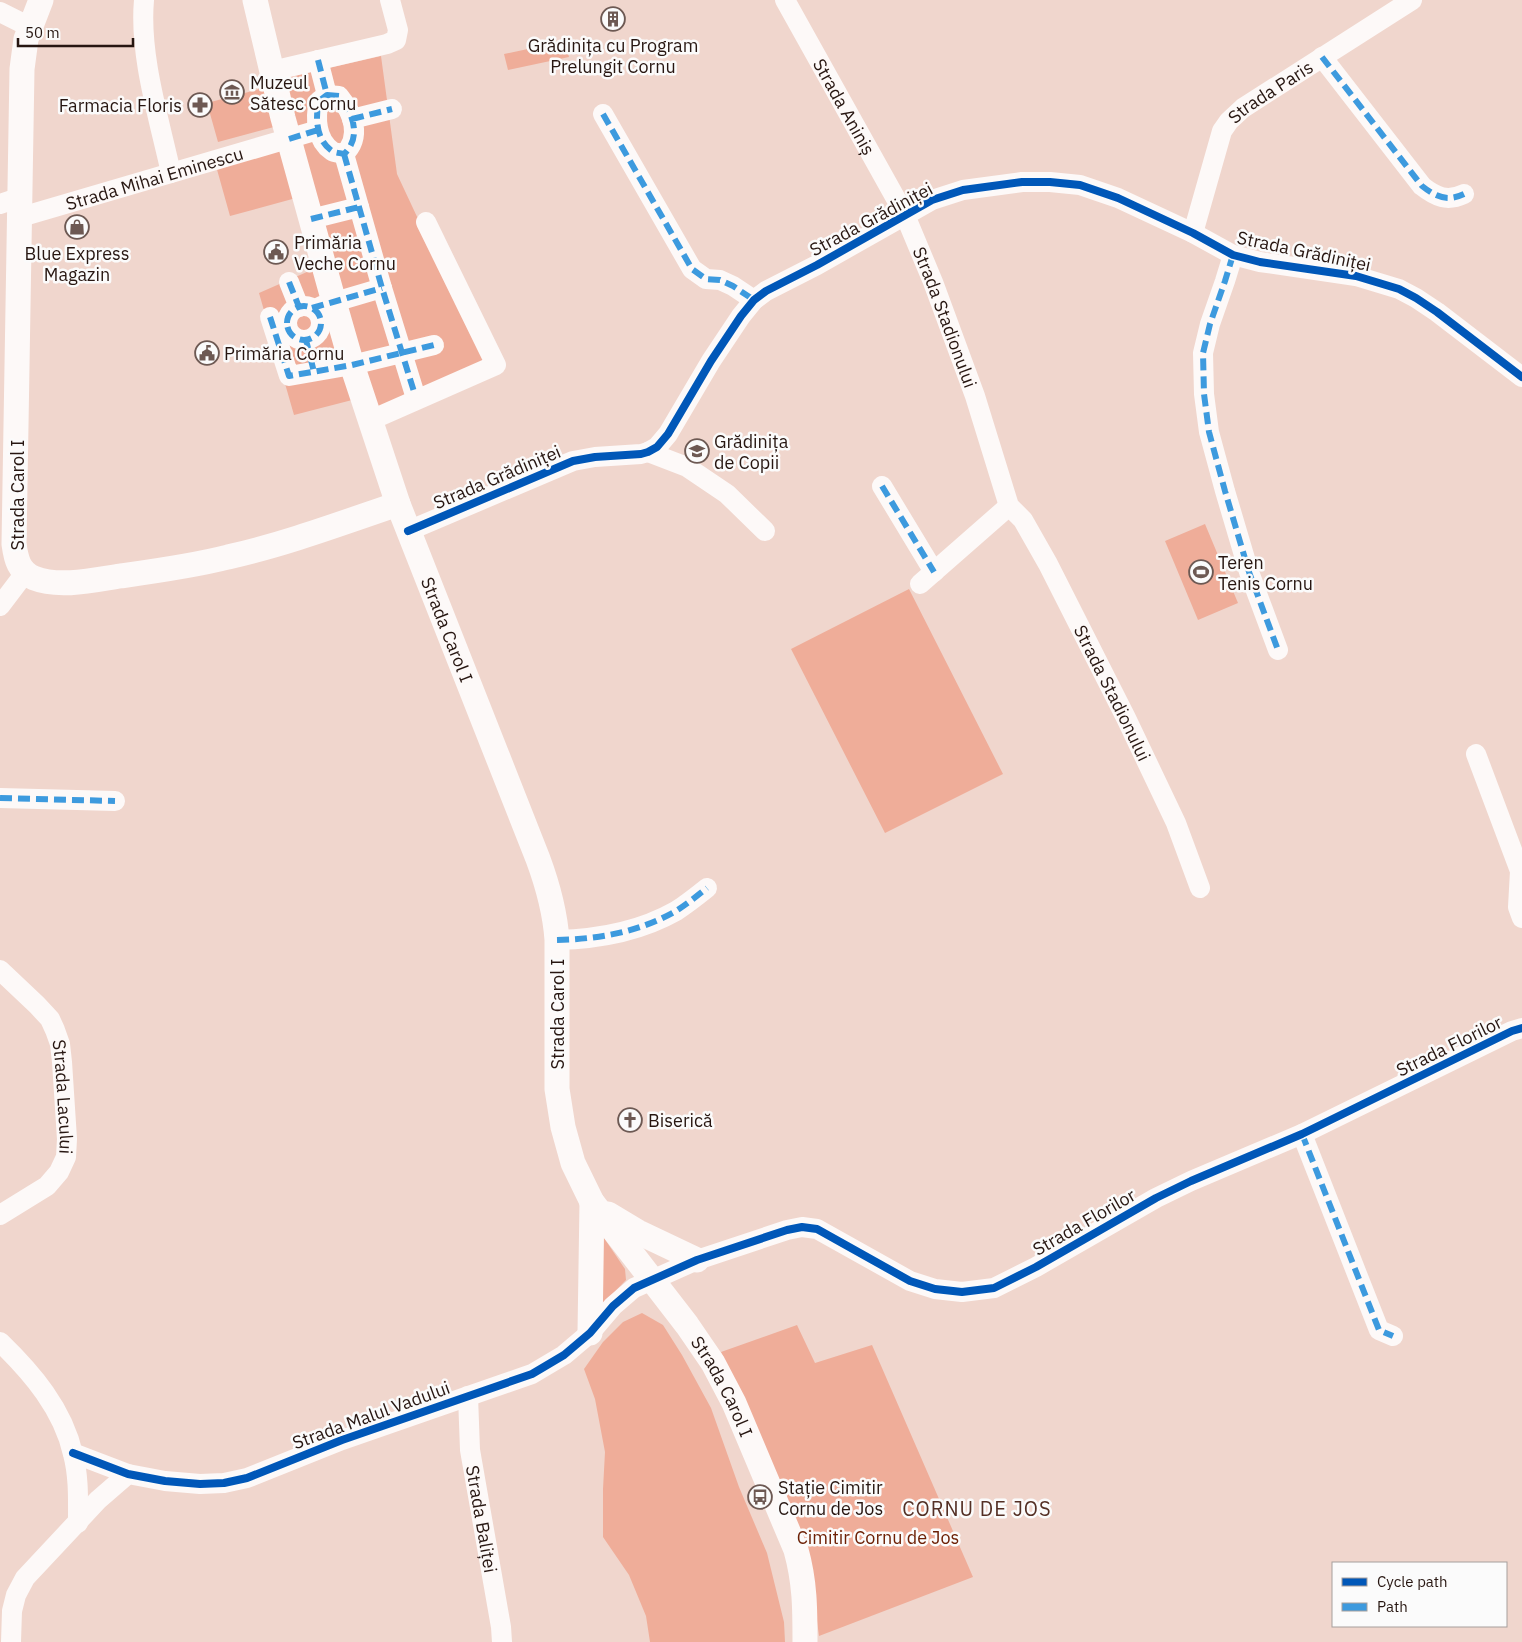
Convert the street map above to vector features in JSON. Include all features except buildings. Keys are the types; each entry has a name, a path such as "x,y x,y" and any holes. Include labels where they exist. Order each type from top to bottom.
{"main road":[{"name":"Strada Carol I","path":"41,0 26,39 22,69 14,206 14,544 20,566 25,573 44,581 74,582 111,578 195,564 256,550 398,504 538,859 552,901 556,918 557,940 557,1089 559,1108 574,1163 592,1202 706,1351 722,1380 796,1550 805,1597 805,1642"},
{"path":"255,0 311,219 315,306 352,365 398,504"},
{"path":"592,1202 614,1219 630,1228 697,1260"},
{"path":"590,1333 592,1202"}],"street":[{"path":"144,0 142,20 144,48 171,173"},
{"path":"272,71 388,44 396,40 398,30 390,0"},
{"name":"Strada Aniniș","path":"785,0 905,215"},
{"name":"Strada Paris","path":"1193,233 1222,131 1230,121 1243,108 1412,0"},
{"path":"0,12 30,27"},
{"path":"1322,57 1422,186 1434,195 1443,198 1455,198 1464,194"},
{"path":"318,60 327,95"},
{"path":"327,95 339,96 348,107 352,119 354,137 352,147 344,154 332,151 318,130 316,114 319,101 327,95"},
{"path":"352,119 392,109"},
{"path":"603,114 692,269 706,279 720,280 754,300"},
{"name":"Strada Mihai Eminescu","path":"14,206 171,173 318,130"},
{"path":"344,154 414,395"},
{"name":"Strada Grădiniței","path":"408,531 574,461 595,457 632,455 648,452 657,447 668,434 741,316 754,300 766,291 817,265 932,200 963,190 1022,182 1080,185 1118,198 1193,233 1232,255 1260,262 1356,276 1399,289 1437,312 1522,376"},
{"path":"311,219 359,207"},
{"name":"Strada Stadionului","path":"905,215 933,282 975,396 1009,506 1023,520 1048,564 1126,718 1176,823 1200,888"},
{"path":"371,420 496,365 426,222"},
{"path":"1232,255 1210,324 1203,353 1204,394 1209,432 1225,491 1249,572 1278,650"},
{"path":"289,282 315,306 318,313 320,326 316,335 306,340 295,338 287,328 289,314 315,306 382,288"},
{"path":"270,318 289,376 352,365 434,345"},
{"path":"306,340 314,372"},
{"path":"648,452 687,467 727,494 765,531"},
{"path":"882,486 927,578 1009,506"},
{"path":"0,606 25,573"},
{"path":"1476,754 1520,871 1518,907 1522,918"},
{"path":"0,798 115,800"},
{"path":"557,940 606,937 643,926 676,911 708,888"},
{"name":"Strada Lacului","path":"0,970 50,1019 55,1030 60,1044 62,1062 67,1139 66,1157 59,1172 47,1186 0,1215"},
{"name":"Strada Florilor","path":"650,1279 697,1260 787,1230 802,1227 817,1229 826,1233 910,1281 935,1289 962,1292 994,1288 1036,1267 1164,1194 1302,1134 1512,1031 1522,1028"},
{"path":"1302,1134 1379,1330 1394,1336"},
{"name":"Strada Malul Vadului","path":"73,1453 128,1474 164,1481 224,1484 247,1478 342,1440 532,1374 564,1355 590,1333 613,1306 634,1288 650,1279"},
{"path":"0,1342 41,1387 64,1428 73,1453 78,1493 78,1523"},
{"name":"Strada Baliței","path":"468,1396 470,1450 502,1642"},
{"path":"11,1642 12,1611 16,1595 25,1578 98,1500 128,1474"}],"green space":[{"path":"565,41 569,57 508,70 504,54"},
{"path":"381,56 397,174 486,364 375,416 281,79"},
{"path":"263,88 274,127 218,142 207,103"},
{"path":"282,148 296,198 230,216 216,166"},
{"path":"316,268 356,399 294,415 259,293"},
{"name":"Teren Tenis Cornu","path":"1205,524 1238,603 1198,620 1165,541"},
{"path":"909,589 1003,774 885,833 791,649"},
{"path":"602,1235 625,1269 626,1280 597,1310"},
{"path":"642,1313 663,1325 711,1408 739,1487 767,1553 784,1622 785,1642 650,1642 646,1616 629,1575 603,1537 605,1452 595,1399 584,1369 603,1342 623,1322"},
{"name":"Cimitir Cornu de Jos","path":"797,1325 815,1363 872,1345 973,1577 819,1636 807,1545 721,1352"}],"marked path":[{"path":"1322,57 1422,186 1432,193 1447,198 1464,194"},
{"path":"318,60 327,95"},
{"path":"327,95 339,96 351,117 354,133 353,140 344,154 332,151 320,135 317,121 319,101 327,95"},
{"path":"352,119 392,109"},
{"path":"603,114 692,269 706,279 720,280 733,286 754,300"},
{"path":"289,139 318,130"},
{"path":"344,154 415,395"},
{"path":"311,219 359,207"},
{"path":"1233,255 1210,324 1203,353 1204,394 1209,432 1225,491 1249,572 1278,650"},
{"path":"289,282 299,307"},
{"path":"312,308 382,288"},
{"path":"304,306 316,311 321,323 316,335 304,340 292,335 287,323 292,311 304,306"},
{"path":"270,317 289,376 352,365 434,345"},
{"path":"306,340 314,372"},
{"path":"882,486 934,572"},
{"path":"0,798 115,801"},
{"path":"557,940 603,936 648,924 676,911 707,888"},
{"path":"1302,1134 1379,1330 1393,1336"}],"cycle path":[{"path":"408,531 573,461 595,457 641,454 657,447 668,434 711,361 754,300 766,291 817,265 932,200 963,190 1022,182 1080,185 1118,198 1193,233 1233,255 1260,262 1356,276 1399,289 1437,312 1522,377"},
{"path":"73,1453 128,1474 165,1481 200,1484 224,1483 247,1478 342,1440 532,1374 564,1355 590,1333 613,1306 634,1288 697,1260 787,1230 802,1227 817,1229 910,1281 935,1289 962,1292 994,1288 1036,1267 1156,1198 1191,1181 1302,1134 1512,1031 1522,1028"}],"place":[{"name":"Grădinița cu Program Prelungit Cornu","path":"613,19"},
{"name":"Muzeul Sătesc Cornu","path":"232,92"},
{"name":"Farmacia Floris","path":"200,105"},
{"name":"Blue Express Magazin","path":"77,227"},
{"name":"Primăria Veche Cornu","path":"276,252"},
{"name":"Primăria Cornu","path":"207,353"},
{"name":"Grădinița de Copii","path":"697,451"},
{"name":"Teren Tenis Cornu","path":"1201,572"},
{"name":"Biserică","path":"630,1120"},
{"name":"Stație Cimitir Cornu de Jos","path":"760,1497"}],"district":[{"name":"CORNU DE JOS","path":"977,1508"}]}
